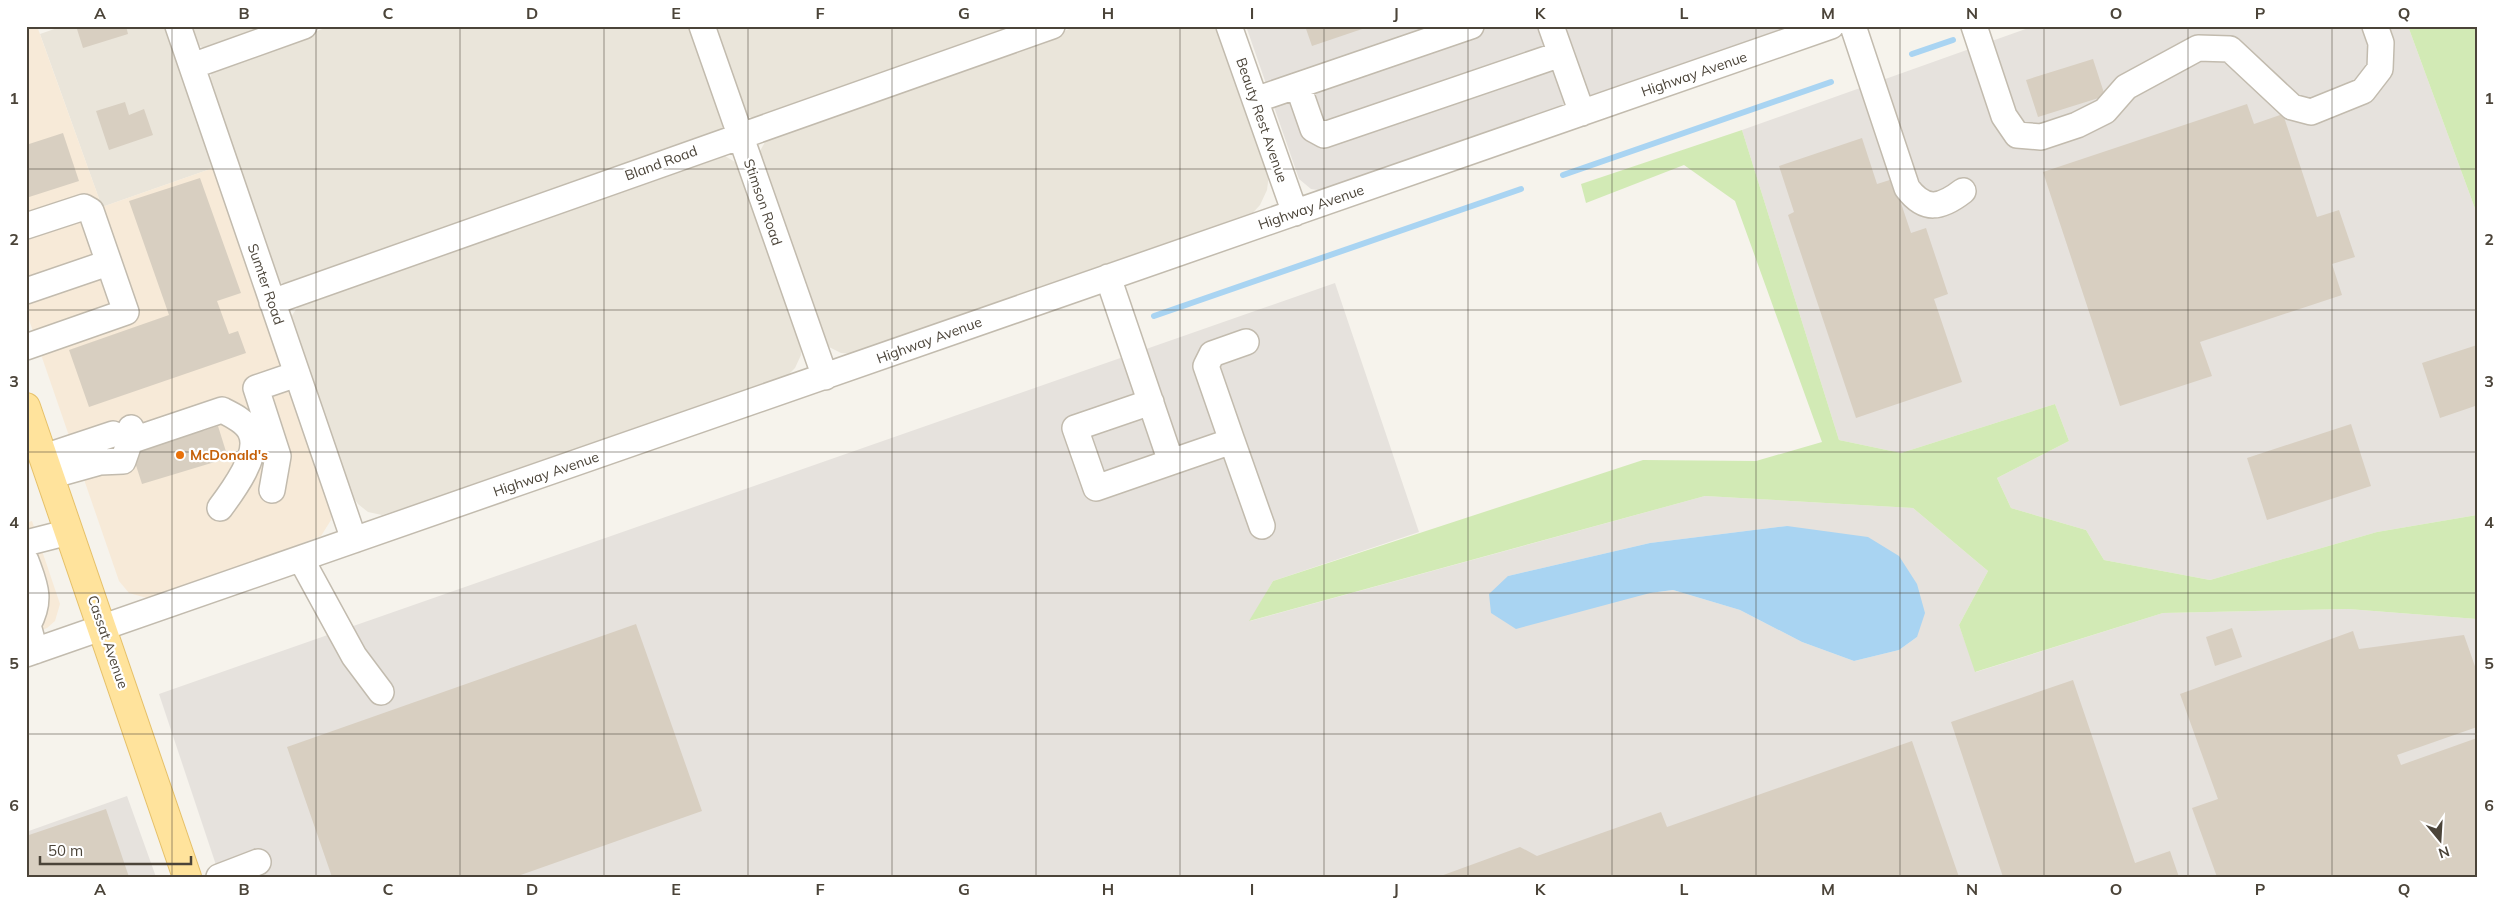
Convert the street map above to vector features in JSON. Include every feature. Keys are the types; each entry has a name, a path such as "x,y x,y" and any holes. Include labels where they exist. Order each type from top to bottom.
{"main road":[{"name":"Cassat Avenue","path":"26,407 103,627 187,877"}],"street":[{"name":"Sumter Road","path":"178,26 354,540"},
{"path":"192,66 304,26"},
{"name":"Stimson Road","path":"702,26 825,377"},
{"name":"Bland Road","path":"272,302 1052,26"},
{"name":"Beauty Rest Avenue","path":"1229,26 1295,213"},
{"path":"1255,100 1472,26"},
{"path":"1551,26 1582,113"},
{"name":"Highway Avenue","path":"30,652 1831,26"},
{"path":"1853,26 1907,188 1915,199 1932,206 1948,203 1964,191"},
{"path":"1974,26 2004,116 2018,135 2041,137 2077,125 2105,110 2126,87 2198,48 2230,49 2292,107 2311,112 2363,91 2380,69 2381,43 2375,26"},
{"path":"1298,86 1313,129 1324,135 1561,54"},
{"path":"26,226 84,206 90,211 126,312 26,347"},
{"path":"26,291 108,263"},
{"path":"1108,277 1171,462"},
{"path":"1246,342 1212,354 1206,366 1262,526"},
{"path":"272,490 278,456 256,388 297,374"},
{"path":"1151,402 1075,428 1096,488 1232,441"},
{"path":"47,467 100,462 124,441 222,410 240,420 250,430 253,440 252,450 238,484 220,508"},
{"path":"26,543 69,532"},
{"path":"301,559 354,656 381,692"},
{"path":"26,561 35,585 37,601 35,612 27,624 30,652"},
{"path":"219,877 258,862"}],"shaded area":[{"path":"26,26 37,26 102,207 216,167 332,508 331,520 321,536 163,596 147,598 129,593 119,581 26,311"},
{"path":"63,26 168,26 216,167 102,207 40,34"},
{"path":"186,26 278,26 206,49 198,45 190,37"},
{"path":"331,26 694,26 725,124 721,131 290,285 279,282 273,274 208,84 212,72 219,66"},
{"path":"712,26 1028,26 755,119 747,116 741,110"},
{"path":"1078,26 1220,26 1269,174 1267,190 1260,205 1249,217 857,354 841,353 827,346 761,165 760,151 765,142 773,134"},
{"path":"1246,26 1800,26 1325,191 1311,189 1299,179"},
{"path":"2034,26 2408,26 2477,214 2477,515 2377,532 2210,580 2104,560 2086,530 2011,508 1997,478 2069,441 2055,404 1901,453 1839,440 1742,130"},
{"path":"716,156 725,156 740,165 801,339 801,355 795,368 783,380 542,464 382,515 368,512 358,504 351,494 290,325 291,317 303,302"},
{"path":"1335,283 1419,532 1273,581 1250,621 1705,496 1913,508 1988,571 1959,625 1976,672 2163,613 2348,609 2477,619 2477,877 220,877 159,694","holes":["1787,526 1917,637 1899,650 1854,661 1802,642 1740,610 1673,590 1650,593 1508,576 1650,543"]},
{"path":"32,521 60,604 55,621 47,628 26,637 26,523"},
{"path":"127,796 156,877 26,877 26,832"}],"green space":[{"path":"2408,26 2476,26 2477,214"},
{"path":"1742,130 1839,440 1901,453 2055,404 2069,441 1997,478 2011,508 2086,530 2104,560 2210,580 2377,532 2477,515 2477,619 2348,609 2163,613 1975,672 1959,625 1988,571 1913,508 1705,496 1249,621 1273,581 1643,460 1756,461 1822,442 1735,201 1684,165 1586,203 1581,184"}],"water":[{"path":"1787,526 1868,537 1899,556 1917,584 1925,613 1917,637 1899,650 1854,661 1802,642 1740,610 1673,590 1650,593 1516,629 1491,613 1489,594 1508,576 1650,543"}],"building":[{"path":"76,26 126,26 128,34 83,48"},
{"path":"1305,26 1368,26 1368,27 1312,46"},
{"path":"2093,59 2105,96 2038,117 2026,80"},
{"path":"125,102 129,115 144,109 153,135 109,150 96,111"},
{"path":"2247,104 2254,124 2283,114 2317,217 2339,210 2355,257 2332,264 2342,295 2200,342 2212,376 2120,406 2043,172"},
{"path":"63,133 79,181 26,198 26,145"},
{"path":"1862,138 1877,184 1893,179 1911,233 1926,228 1948,294 1934,299 1962,382 1856,418 1788,215 1794,212 1779,166"},
{"path":"200,178 241,293 217,301 229,334 238,331 246,353 89,407 69,350 169,315 129,201"},
{"path":"2477,345 2477,412 2475,406 2440,418 2422,363"},
{"path":"2351,424 2371,486 2267,520 2247,458"},
{"name":"McDonald's","path":"218,426 228,458 142,484 132,453 202,428 203,431"},
{"path":"636,624 702,811 515,877 332,877 287,747"},
{"path":"2232,628 2242,657 2215,666 2206,637"},
{"path":"2353,631 2359,649 2464,635 2477,672 2477,727 2397,755 2401,765 2477,738 2477,877 2217,877 2192,808 2218,799 2180,694"},
{"path":"2073,680 2135,863 2170,851 2179,877 2003,877 1951,722"},
{"path":"1912,741 1959,877 1438,877 1520,847 1537,856 1661,812 1667,827"},
{"path":"106,809 129,877 26,877 26,836"}],"waterway":[{"path":"1912,54 1953,40"},
{"path":"1563,175 1831,82"},
{"path":"1154,316 1521,189"}],"place":[{"name":"McDonald's","path":"180,455"}]}
